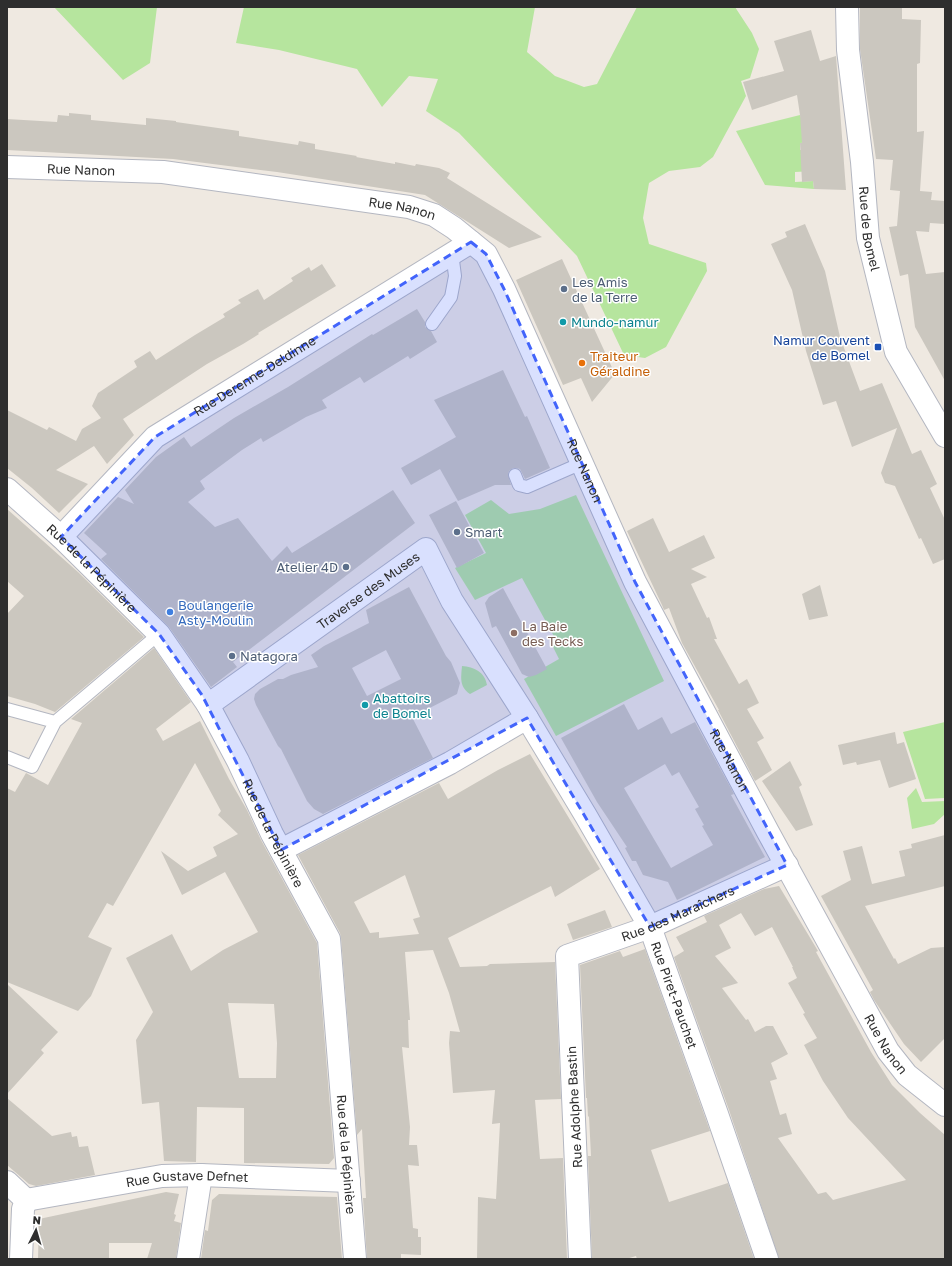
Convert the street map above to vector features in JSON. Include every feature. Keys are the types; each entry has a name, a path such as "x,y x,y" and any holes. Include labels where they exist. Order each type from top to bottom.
{"street":[{"name":"Rue de Bomel","path":"847,7 848,50 862,162 868,238 896,352 945,436"},
{"name":"Rue Nanon","path":"7,167 163,172 409,206 434,215 454,228 486,254 504,289 635,582 787,865 888,1051 907,1075 945,1105"},
{"name":"Rue Derenne-Deldinne","path":"61,537 155,437 471,242"},
{"name":"Rue de la Pépinière","path":"7,489 61,537 159,634 208,705 238,761 281,850 329,939 355,1259"},
{"name":"Traverse des Muses","path":"208,705 426,549 452,601 527,718 544,748"},
{"path":"281,850 450,762 527,718"},
{"name":"Rue Piret-Pauchet","path":"544,748 586,816 650,928 718,1114 767,1259"},
{"name":"Rue des Maraîchers","path":"567,956 650,928 787,865"},
{"name":"Rue Adolphe Bastin","path":"567,956 580,1259"},
{"path":"188,1259 201,1175"},
{"name":"Rue Gustave Defnet","path":"26,1200 162,1176 201,1175 349,1180"},
{"path":"7,1182 26,1200 23,1209 22,1259"}],"lane":[{"path":"432,324 451,297 455,276 452,253"},
{"path":"515,475 519,485 527,487 582,463"},
{"path":"7,757 32,767 55,722 159,634"},
{"path":"7,709 55,722"}],"highlighted area":[{"path":"471,242 486,254 504,289 635,582 787,865 650,927 527,718 281,850 202,695 159,634 61,537 155,437"}],"green space":[{"path":"54,7 157,7 150,63 123,80"},
{"path":"244,7 535,7 527,52 555,76 584,87 597,84 637,7 735,7 752,33 759,49 750,78 741,81 746,96 713,157 700,167 669,171 649,183 643,218 649,244 706,263 707,271 666,347 645,358 624,355 577,256 459,133 426,111 438,79 409,76 382,107 357,69 279,50 236,43"},
{"path":"800,115 811,142 800,143 800,150 811,149 813,171 795,172 795,182 813,181 814,189 765,185 736,131"},
{"path":"576,495 664,681 556,736 524,679 559,659 551,643 556,640 522,578 475,600 455,568 486,553 465,515 491,500 509,514 540,509"},
{"path":"462,666 478,671 486,680 487,685 470,694 466,691 462,685"},
{"path":"945,722 945,798 925,799 903,732"},
{"path":"916,788 922,802 945,801 945,814 934,824 912,829 907,798"}],"building":[{"path":"860,7 902,7 902,19 921,20 920,63 917,64 917,132 924,131 920,191 932,192 931,200 945,201 945,224 930,223 929,232 916,231 926,274 945,272 945,381 915,327 908,274 900,276 889,227 897,226 900,191 890,190 893,160 876,159 860,49"},
{"path":"811,30 820,61 836,56 846,190 814,189 813,181 802,182 800,143 802,143 797,95 752,110 743,82 784,71 774,41"},
{"path":"69,113 91,115 91,120 146,125 146,118 176,121 239,131 239,136 298,145 299,141 315,144 315,149 395,164 395,162 415,166 416,164 439,168 450,173 447,178 542,237 509,248 425,195 277,172 173,159 7,150 7,119 57,122 58,115 69,116"},
{"path":"805,224 825,271 840,337 860,391 882,383 912,454 921,450 937,484 930,488 945,520 945,559 933,564 921,538 919,539 895,486 885,483 881,473 897,428 852,447 836,401 823,405 806,351 792,290 771,244 787,237 785,232"},
{"name":"Mundo-namur","path":"562,259 615,374 592,402 581,378 563,385 516,280"},
{"path":"322,264 336,286 258,333 259,334 243,344 207,364 123,419 134,435 107,464 94,446 56,470 88,484 59,513 32,488 7,468 7,410 47,430 49,427 76,441 82,429 101,418 92,406 98,393 137,367 134,361 150,351 156,360 225,317 223,314 241,303 238,300 258,289 264,300 293,281 291,278 309,267 311,271"},
{"path":"417,309 425,322 425,327 431,331 437,342 410,359 408,356 364,383 360,377 322,400 327,408 306,417 263,442 261,438 242,450 200,481 205,489 188,502 215,527 238,518 272,561 287,546 292,553 393,490 415,523 233,662 237,667 211,687 169,627 101,559 107,554 84,533 118,497 134,504 125,490 156,457 184,437 191,447 234,418 288,387 372,334 373,335"},
{"path":"503,370 525,417 527,416 550,468 525,479 520,469 513,468 508,474 511,485 495,485 458,501 440,469 411,485 401,468 456,437 434,400"},
{"path":"456,501 484,553 457,568 429,515"},
{"path":"7,509 78,572 144,637 55,712 35,704 7,696 7,614 24,596 7,581"},
{"path":"653,518 669,552 704,535 715,558 691,569 707,577 691,584 707,618 709,617 717,639 714,639 739,684 747,679 759,703 747,709 764,738 757,742 772,770 755,781 719,710 682,643 669,608 664,610 627,531"},
{"path":"820,585 828,616 809,620 802,594"},
{"name":"Abattoirs de Bomel","path":"409,587 446,656 451,662 460,683 457,694 412,717 433,758 323,814 314,809 307,801 281,749 256,705 254,699 255,694 260,689 278,679 283,679 318,667 311,655 324,646 369,623 366,610","holes":["386,650 401,679 367,696 352,668"]},
{"name":"La Baie des Tecks","path":"503,588 547,669 536,675 529,677 522,674 496,626 492,628 485,603 489,597"},
{"path":"154,648 191,702 156,729 163,741 200,721 229,779 247,810 261,840 317,943 334,1158 329,1164 244,1163 244,1108 197,1107 196,1162 164,1161 159,1102 142,1104 136,1040 153,1012 126,958 172,934 191,971 223,950 258,932 225,872 182,895 161,851 188,871 217,856 213,847 238,834 218,815 221,811 195,763 113,906 107,903 88,937 112,948 91,996 78,1011 7,982 7,788 15,792 26,773 48,785 82,723 71,719","holes":["228,1003 274,1004 277,1043 276,1078 239,1078"]},
{"path":"624,704 638,730 662,717 671,734 695,722 734,794 731,795 765,857 677,900 668,882 643,875 636,861 632,861 625,848 627,847 597,802 561,738","holes":["665,764 672,776 679,772 699,807 695,809 704,825 702,826 713,845 671,868 624,788"]},
{"path":"895,732 897,744 904,742 916,779 889,788 880,760 857,765 856,762 843,765 838,745"},
{"path":"530,754 600,869 555,897 551,886 448,938 460,967 487,966 490,964 555,962 561,1099 535,1100 540,1159 563,1158 567,1259 477,1259 478,1197 496,1199 500,1123 492,1124 495,1090 453,1093 449,1043 450,1031 460,1032 449,993 433,950 405,952 410,1020 408,1020 409,1048 402,1047 410,1127 409,1145 417,1145 419,1166 408,1165 413,1228 418,1229 418,1237 421,1237 421,1255 401,1254 401,1259 367,1259 363,1198 366,1198 362,1129 357,1135 341,938 340,933 298,855 439,783 448,799 498,770","holes":["405,875 420,917 413,919 419,934 379,938 379,932 370,933 354,902"]},
{"path":"790,761 802,785 799,787 813,825 796,831 762,781"},
{"path":"945,835 945,886 865,906 898,964 931,948 945,947 945,1038 921,1062 904,1044 874,1000 870,992 873,990 821,896 851,880 843,851 862,846 872,884 905,876 899,851 912,848 911,844"},
{"path":"779,886 818,951 816,952 871,1052 892,1085 945,1135 945,1259 779,1259 729,1110 674,957 684,951 676,937 707,922 704,916 764,889","holes":["741,913 755,936 772,927 793,967 797,978 788,983 817,1038 804,1045 823,1081 848,1118 906,1180 833,1200 826,1192 818,1194 778,1138 792,1134 786,1113 780,1115 770,1081 777,1079 771,1063 788,1054 773,1026 766,1026 755,1032 748,1019 746,1020 722,988 738,983 715,956 731,948 719,925"]},
{"path":"605,910 612,927 573,940 567,924"},
{"path":"645,949 710,1131 651,1150 669,1202 728,1183 754,1259 637,1259 636,1256 626,1259 592,1259 588,1156 591,1156 589,1116 588,1117 586,1098 580,965 620,951 623,957"},
{"path":"7,984 58,1032 41,1050 44,1053 7,1094"},
{"path":"7,1098 52,1136 71,1132 72,1137 77,1136 79,1147 88,1146 95,1175 36,1186 29,1184 7,1165"},
{"path":"166,1192 179,1194 174,1214 176,1215 174,1221 181,1223 176,1259 147,1259 152,1243 109,1243 109,1259 38,1259 39,1219"},
{"path":"219,1194 337,1197 342,1259 201,1259 205,1230 208,1231 212,1200"}],"place":[{"name":"Les Amis de la Terre","path":"564,289"},
{"name":"Mundo-namur","path":"563,322"},
{"name":"Namur Couvent de Bomel","path":"878,347"},
{"name":"Traiteur Géraldine","path":"582,363"},
{"name":"Smart","path":"457,532"},
{"name":"Atelier 4D","path":"346,567"},
{"name":"Boulangerie Asty-Moulin","path":"170,612"},
{"name":"La Baie des Tecks","path":"514,633"},
{"name":"Natagora","path":"232,656"},
{"name":"Abattoirs de Bomel","path":"365,705"}]}
